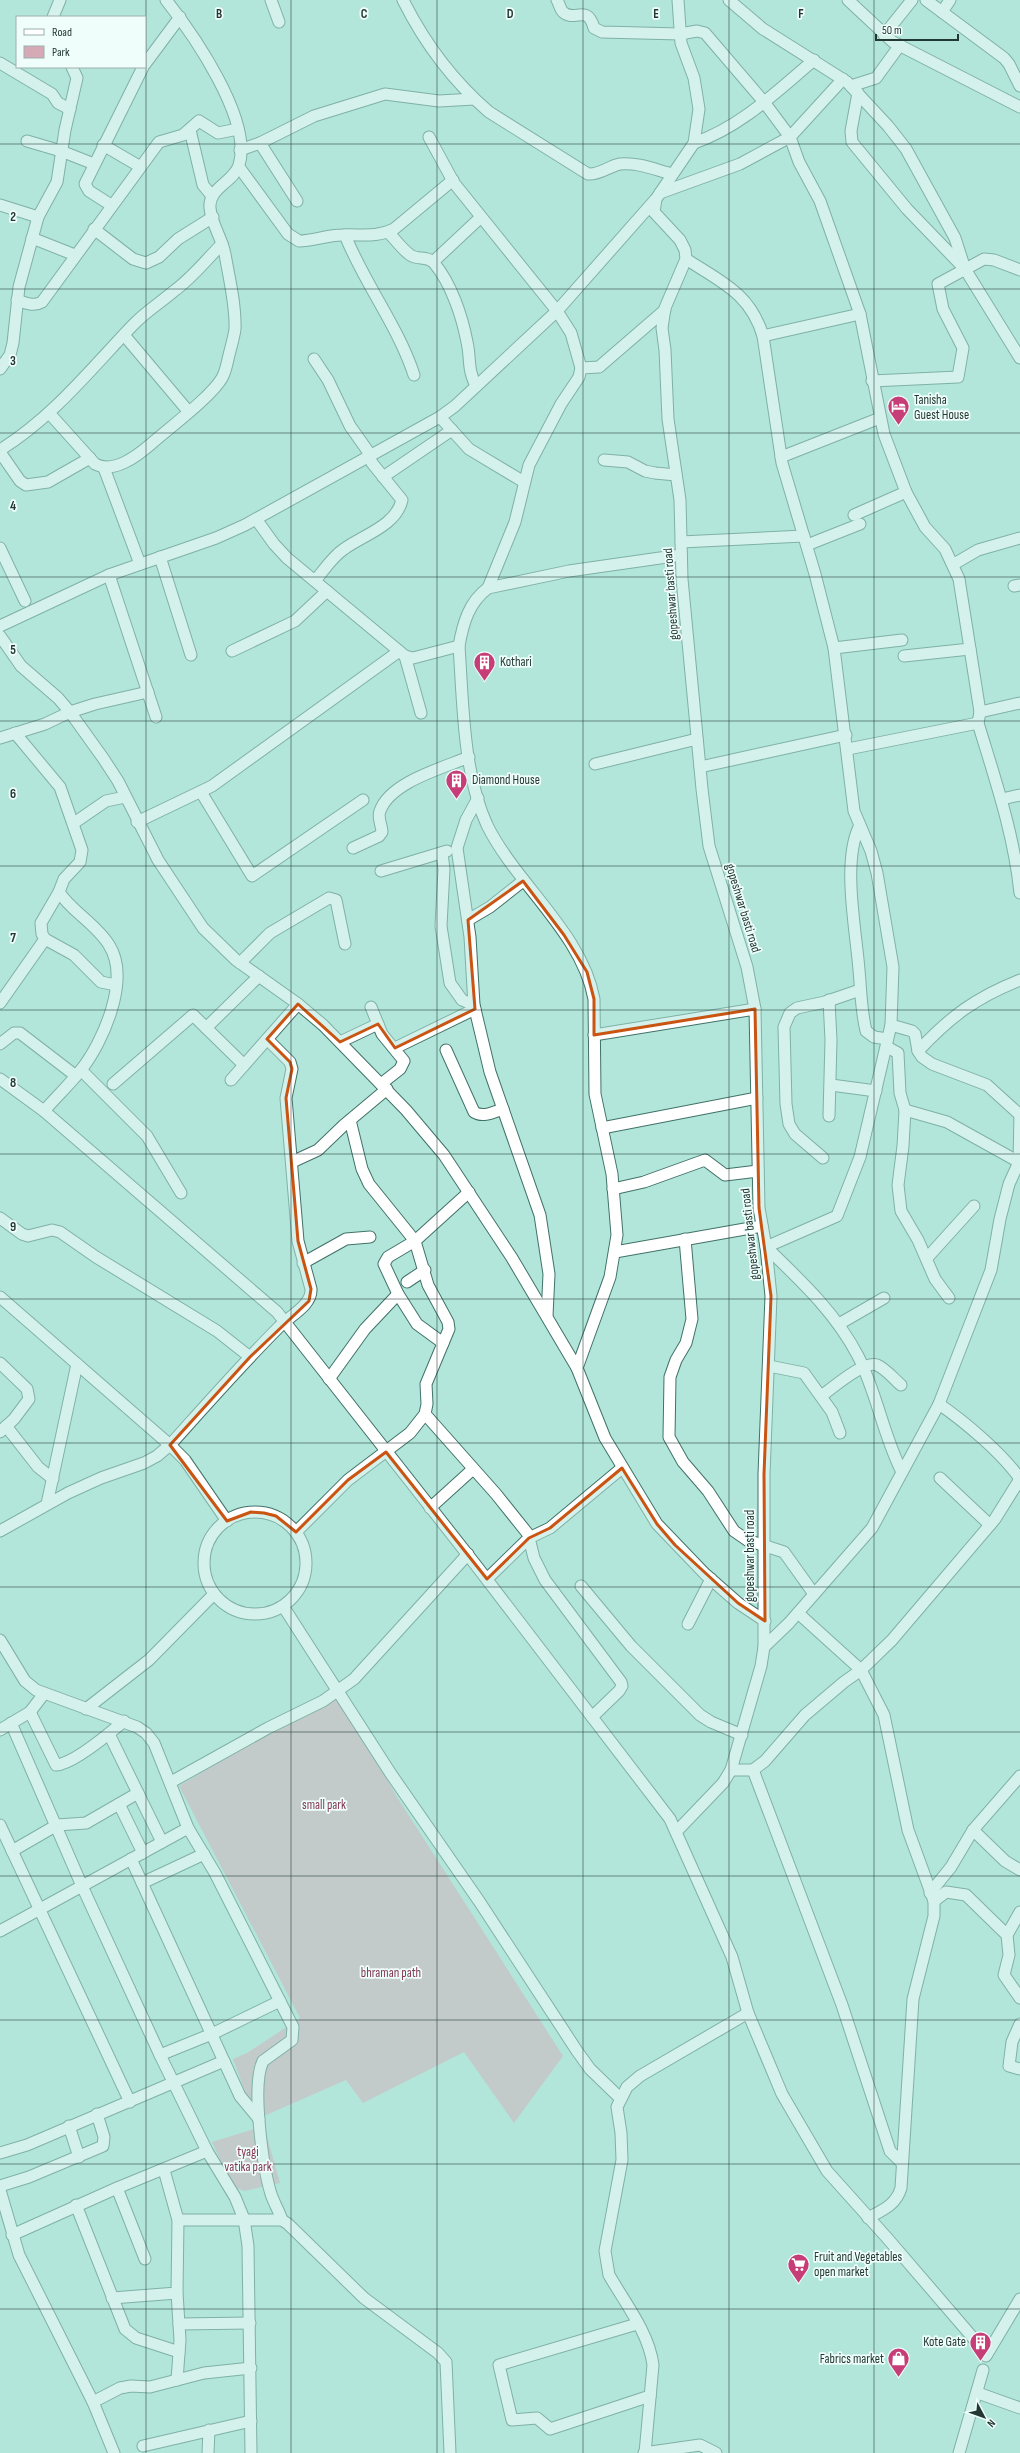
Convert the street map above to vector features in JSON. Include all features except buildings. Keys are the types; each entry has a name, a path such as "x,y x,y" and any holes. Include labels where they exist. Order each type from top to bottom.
{"street":[{"path":"53,16 60,0"},
{"path":"271,0 279,22"},
{"path":"403,0 426,41 474,99 489,112 588,174 597,174 613,166 627,164 672,174"},
{"path":"556,0 563,12 569,15 587,15 592,18 594,28 602,32 680,34 697,31 705,33 764,102 790,137 799,162 820,201 860,314 872,381 884,434 906,492 925,527 945,549 954,564 959,579 979,717 1002,799 1017,866 1020,893"},
{"path":"0,626 109,575 216,538 256,519 440,417 476,386 557,311 658,196 694,143 699,102 680,34 678,0"},
{"path":"730,0 762,29 814,60 851,86 871,106 906,149 954,238 965,269 1020,358"},
{"path":"848,0 884,35 900,45 1015,105 1020,96"},
{"path":"884,35 912,0"},
{"path":"926,0 1004,58 1009,64 1020,86"},
{"path":"942,12 950,0"},
{"path":"50,414 95,464 104,468 113,468 124,463 148,446 188,411 221,379 235,330 222,244 209,207 212,196 239,166 240,150 238,129 224,89 172,3"},
{"path":"146,63 180,17"},
{"path":"658,196 740,164 790,137 851,86 876,78 900,45"},
{"path":"694,143 721,132 764,102 814,60"},
{"path":"0,63 52,94 58,103 70,109"},
{"path":"0,369 10,355 13,343 17,300 38,217 57,182 61,151 77,78 72,68"},
{"path":"111,205 85,188 87,179 103,144 142,68"},
{"path":"851,86 852,142 907,209 965,269"},
{"path":"240,150 260,143 314,116 385,94 439,101 474,99"},
{"path":"17,300 31,305 37,305 42,302 139,166 158,142 183,135 199,122 218,133 238,129"},
{"path":"190,130 203,185 212,196"},
{"path":"429,137 453,180 557,311 571,333 580,358 581,368 579,377 561,404 529,465 515,522 488,588"},
{"path":"28,141 61,151 94,164"},
{"path":"260,143 297,201"},
{"path":"103,144 139,166"},
{"path":"239,166 294,239 310,241 345,235 375,236 388,232 453,180"},
{"path":"658,196 654,212 680,240 685,250 686,259 740,295 758,317 763,336 781,457 834,648 848,748 854,811 859,827 869,846 877,873 893,967 891,1025 887,1043 860,1157 837,1216 766,1247 816,1296 839,1324 862,1367 876,1401 891,1450 902,1472"},
{"path":"0,205 38,217"},
{"path":"94,229 133,259 146,264 159,257 178,239 212,217"},
{"path":"433,262 481,217"},
{"path":"388,232 409,255 433,262 456,304 468,343 470,374 476,386"},
{"path":"345,235 363,276 408,356 414,375"},
{"path":"32,238 75,255"},
{"path":"90,458 48,482 26,486 20,482 0,451 28,432 50,414 148,310 175,291 222,244"},
{"name":"gopeshwar basti road","path":"676,1832 724,1783 731,1770 761,1666 764,1647 764,1474 770,1366 771,1296 766,1247 759,1208 755,1009 747,967 709,846 697,739 681,555 680,500 668,419 665,350 662,328 665,310 673,286 682,272 686,259"},
{"path":"872,381 958,377 963,348 943,309 938,284 984,259 994,260 1020,270"},
{"path":"581,368 599,367 665,310"},
{"path":"763,336 860,314"},
{"path":"124,335 188,411"},
{"path":"314,359 328,380 350,426 383,478 401,497 401,505 379,528 343,549 315,581"},
{"path":"440,417 469,450 524,482"},
{"path":"781,457 880,418"},
{"path":"383,478 452,430"},
{"path":"604,460 628,462 645,471 676,475"},
{"path":"104,468 140,564"},
{"path":"681,542 805,540 857,519 906,492"},
{"path":"256,519 274,544 327,592 402,654 413,658 459,646"},
{"path":"954,564 978,550 1020,538"},
{"path":"0,548 25,601"},
{"path":"577,1368 610,1277 616,1252 617,1214 595,1094 594,999 587,972 564,935 523,881 490,830 478,798 469,757 459,646 462,629 470,609 478,596 488,588 569,571 681,555"},
{"path":"160,557 191,655"},
{"path":"109,575 156,716"},
{"path":"232,651 296,621 327,592"},
{"path":"0,636 21,666 58,698 70,712 103,758 158,860 203,928 240,963 298,1004 340,1042 384,1087 444,1155 547,1316 577,1368 598,1423 622,1468 657,1524 710,1579 738,1603 764,1621"},
{"path":"834,648 902,640"},
{"path":"904,656 970,649"},
{"path":"402,654 421,713"},
{"path":"137,822 201,792 239,768 402,654"},
{"path":"0,738 45,724 70,712 148,692"},
{"path":"848,748 979,717 1020,703"},
{"path":"15,733 60,787 74,823 82,856 64,879 60,892 42,923 42,934 45,939 74,955 101,982 116,985"},
{"path":"700,768 846,735"},
{"path":"595,764 697,739"},
{"path":"353,848 373,840 382,832 379,816 380,810 396,791 406,784 469,757"},
{"path":"201,792 252,876 363,800"},
{"path":"1002,799 1020,795"},
{"path":"74,823 106,801 125,797"},
{"path":"478,798 466,820 457,848 468,920 475,1007 490,1072 541,1222 549,1274 547,1316"},
{"path":"859,827 853,842 852,855 854,928 860,990 866,1031 874,1037 887,1043 898,1053 900,1093 905,1110 898,1185 901,1210 927,1258 935,1279 949,1298"},
{"path":"381,871 457,848"},
{"path":"442,853 444,880 441,926 450,983 462,1000 475,1007"},
{"path":"444,880 462,879"},
{"path":"468,920 490,907 523,881"},
{"path":"44,1111 78,1073 100,1039 108,1019 116,985 116,964 111,947 102,934 60,892"},
{"path":"240,963 270,933 329,898 336,900 345,944"},
{"path":"0,1003 25,965 45,939"},
{"path":"206,1028 259,976"},
{"path":"918,1051 953,1016 988,993 1020,980"},
{"path":"823,1158 795,1134 789,1124 786,1104 784,1027 790,1013 796,1008 829,1000 860,990"},
{"path":"829,1000 829,1116"},
{"path":"231,1080 298,1004"},
{"path":"292,1162 318,1150 384,1087 403,1065 403,1057 382,1034 371,1007"},
{"path":"395,1048 475,1007"},
{"path":"594,1035 755,1009"},
{"path":"113,1084 193,1015 244,1065"},
{"path":"340,1042 378,1024"},
{"path":"764,1647 798,1612 872,1528 939,1404 991,1270 996,1236 1015,1184 1019,1162 1020,1114 987,1085 932,1064 922,1057 918,1051 915,1034 912,1031 891,1025"},
{"path":"1,1041 14,1033 20,1034 78,1073 147,1136 181,1193"},
{"path":"0,1531 47,1504 101,1478 144,1463 170,1445 250,1356 284,1321 309,1301 311,1296 298,1241 286,1098 292,1069 290,1062 267,1039"},
{"path":"446,1050 474,1112 478,1115 503,1109"},
{"path":"830,1084 876,1091"},
{"path":"2,1086 44,1111 277,1312 430,1508 468,1554 670,1819 732,1957 748,2013 782,2094 827,2172 986,2354 1020,2299"},
{"path":"602,1128 757,1098"},
{"path":"905,1110 947,1122 1019,1162"},
{"path":"296,1532 348,1480 410,1433 425,1414 427,1404 426,1384 449,1329 448,1322 428,1285 425,1270 415,1241 369,1184 362,1169 350,1120"},
{"path":"613,1189 651,1180 704,1160 725,1175 758,1171"},
{"path":"443,1344 417,1324 385,1270 385,1259 415,1241 469,1192"},
{"path":"927,1258 974,1206"},
{"path":"2,1223 28,1236 52,1230 60,1232 96,1257 217,1331 250,1356"},
{"path":"616,1252 762,1226"},
{"path":"303,1263 346,1239 370,1237"},
{"path":"685,1239 692,1319 686,1343 676,1360 670,1377 669,1437 683,1462 708,1492 734,1531 747,1540 764,1548 784,1552 814,1594"},
{"path":"407,1282 425,1270"},
{"path":"329,1379 365,1329 398,1294"},
{"path":"0,1297 170,1445 185,1460 227,1520"},
{"path":"839,1324 884,1298"},
{"path":"47,1504 77,1364"},
{"path":"821,1396 862,1367 872,1364 878,1366 901,1385"},
{"path":"770,1366 804,1373 832,1412 840,1433"},
{"path":"1,1367 27,1389 29,1399 3,1429 38,1467 53,1478"},
{"path":"731,1770 753,1770 765,1761 805,1715 861,1670 892,1640 990,1525 1020,1479 1013,1468 972,1430 939,1404"},
{"path":"425,1414 506,1506 530,1538 532,1553 545,1580 621,1682 622,1686 619,1691 592,1717"},
{"path":"487,1579 530,1538 550,1528 622,1468"},
{"path":"430,1508 473,1469"},
{"path":"940,1478 990,1525"},
{"path":"251,1512 264,1513 276,1516 296,1532 306,1557 306,1571 298,1591 283,1606 263,1614 246,1614 230,1608 214,1594 206,1579 204,1562 206,1552 215,1532 227,1520 251,1512"},
{"path":"171,1782 338,1691 364,1670 468,1554"},
{"path":"688,1624 710,1579"},
{"path":"581,1586 631,1646 700,1715 742,1735"},
{"path":"86,1709 149,1660 214,1594"},
{"path":"283,1606 391,1774 479,1901 576,2051 590,2069 620,2098"},
{"path":"798,1612 861,1670 884,1715 908,1830 932,1897 934,1916 913,1999 902,2163 898,2197 891,2206 868,2218"},
{"path":"0,1640 25,1681 43,1695 124,1722 146,1733 154,1742 188,1828 204,1854 294,2028 293,2036 261,2064 258,2084 259,2119 270,2188 282,2220 364,2298 438,2353 446,2362 450,2453"},
{"path":"0,1730 30,1712 43,1695"},
{"path":"30,1712 56,1764 65,1762 109,1734 124,1722"},
{"path":"11,1723 57,1825 82,1886 173,2083 207,2151 235,2197 244,2219 248,2246 251,2368 251,2453"},
{"path":"109,1734 162,1842"},
{"path":"753,1770 842,2005 890,2150 902,2163"},
{"path":"932,1897 973,1830 1020,1776"},
{"path":"12,1850 57,1825 86,1824 138,1793"},
{"path":"119,1804 143,1853"},
{"path":"0,1825 130,2102"},
{"path":"0,1932 188,1828"},
{"path":"973,1830 1005,1861 1020,1870"},
{"path":"142,1883 204,1854"},
{"path":"131,1859 240,2096 259,2119"},
{"path":"932,1897 946,1892 966,1895 1007,1935"},
{"path":"1020,1912 1007,1935 1008,1955 1004,1975 1020,1998"},
{"path":"160,2055 212,2034 280,2001"},
{"path":"716,2453 700,2445 645,2453 653,2366 652,2354 648,2341 609,2275 605,2251 622,2160 621,2133 617,2107 626,2087 640,2076 748,2013"},
{"path":"1020,2024 1012,2042 1009,2066 1020,2069"},
{"path":"0,2154 27,2145 224,2061"},
{"path":"0,2186 29,2177 98,2149 105,2143 97,2114"},
{"path":"69,2126 79,2157"},
{"path":"12,2235 76,2205 207,2151"},
{"path":"164,2170 178,2220 177,2293 179,2352 177,2380"},
{"path":"117,2188 145,2259"},
{"path":"0,2190 3,2214 19,2255 93,2402 114,2453"},
{"path":"76,2205 121,2322 130,2334 179,2352"},
{"path":"178,2220 282,2220"},
{"path":"112,2298 177,2293"},
{"path":"179,2324 250,2323"},
{"path":"637,2324 499,2365 512,2420 537,2418 550,2429 650,2396"},
{"path":"93,2402 120,2388 131,2386 150,2387 204,2373 251,2368"},
{"path":"959,2453 978,2393 983,2370"},
{"path":"978,2393 1020,2408"},
{"path":"143,2446 251,2421"},
{"path":"208,2430 208,2453"}],"highlighted area":[{"path":"523,881 564,935 587,972 594,999 594,1035 755,1009 759,1208 771,1296 764,1474 765,1621 738,1603 675,1545 657,1524 622,1468 550,1528 529,1538 487,1579 386,1452 348,1480 296,1532 276,1516 264,1513 251,1512 227,1521 170,1445 250,1357 309,1301 311,1289 298,1241 286,1098 292,1069 290,1062 267,1039 298,1004 340,1042 378,1024 395,1048 475,1009 468,920"}],"green space":[{"name":"bhraman path","path":"337,1692 397,1797 563,2056 514,2123 464,2052 363,2103 346,2080 257,2119 253,2113 233,2059 247,2053 300,2018 179,1786"},
{"name":"tyagi vatika park","path":"264,2126 280,2183 244,2191 232,2186 212,2142"}],"place":[{"name":"Tanisha Guest House","path":"899,426"},
{"name":"Kothari","path":"485,682"},
{"name":"Diamond House","path":"457,800"},
{"name":"Fruit and Vegetables open market","path":"798,2284"},
{"name":"Kote Gate","path":"981,2362"},
{"name":"Fabrics market","path":"899,2378"}],"park label":[{"name":"small park","path":"324,1805"}]}
